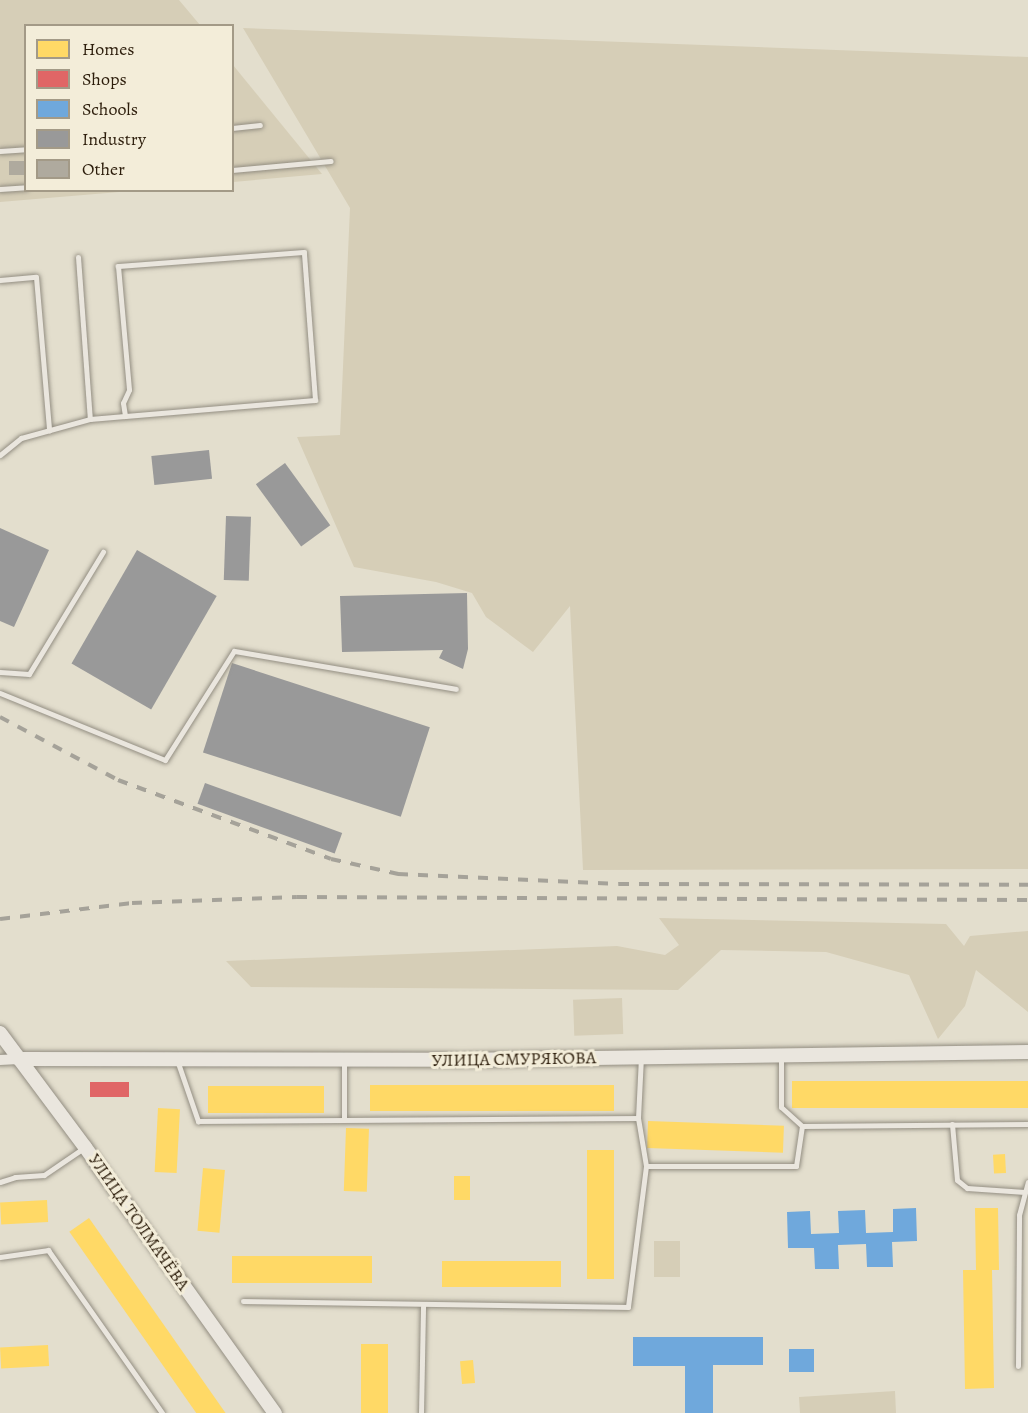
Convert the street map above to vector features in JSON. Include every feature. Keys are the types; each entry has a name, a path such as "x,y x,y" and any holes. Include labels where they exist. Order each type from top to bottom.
{"street":[{"name":"УЛИЦА ТОЛМАЧЁВА","path":"0,1033 85,1147 275,1413"},
{"name":"УЛИЦА СМУРЯКОВА","path":"0,1060 344,1060 1028,1052"}],"lane":[{"path":"234,128 260,125"},
{"path":"0,151 24,149"},
{"path":"234,170 331,161"},
{"path":"0,189 24,187"},
{"path":"0,455 21,438 90,419 315,400 304,252 118,266 129,390 123,403 125,416"},
{"path":"78,257 90,419"},
{"path":"0,280 36,277 49,430"},
{"path":"0,672 29,674 103,552"},
{"path":"0,693 165,760 234,651 456,689"},
{"path":"781,1056 781,1107 802,1126 1028,1124"},
{"path":"243,1301 423,1306 628,1307 646,1166 638,1118 641,1057"},
{"path":"177,1060 198,1121 638,1118"},
{"path":"344,1060 344,1120"},
{"path":"952,1124 957,1180 967,1188 1025,1192"},
{"path":"646,1166 796,1166 802,1126"},
{"path":"0,1182 15,1177 44,1175 85,1147"},
{"path":"1018,1366 1019,1215 1028,1182"},
{"path":"0,1257 48,1250 162,1413"},
{"path":"421,1413 423,1306"}],"shaded area":[{"path":"0,0 179,0 199,24 24,24 24,192 119,192 0,202"},
{"path":"243,28 1028,57 1028,869 583,870 570,606 533,652 486,617 472,593 436,582 354,567 297,437 340,435 350,208"},
{"path":"234,66 322,174 234,182"},
{"path":"659,918 946,924 964,946 970,936 1028,931 1028,1012 976,970 965,1006 938,1039 909,975 826,952 721,950 678,990 251,987 226,961 617,946 665,955 679,945"},
{"path":"622,998 623,1034 574,1036 573,1000"},
{"path":"654,1241 680,1241 680,1277 654,1277"},
{"path":"895,1391 896,1413 800,1413 799,1397"}],"building: Homes":[{"path":"792,1081 1028,1081 1028,1108 792,1108"},
{"path":"370,1085 614,1085 614,1111 370,1111"},
{"path":"208,1086 324,1086 324,1113 208,1113"},
{"path":"158,1108 180,1109 177,1173 155,1172"},
{"path":"648,1121 784,1126 783,1153 647,1148"},
{"path":"346,1128 369,1129 367,1192 344,1191"},
{"path":"587,1150 614,1150 614,1279 587,1279"},
{"path":"1005,1154 1006,1173 994,1174 993,1155"},
{"path":"203,1168 225,1170 219,1233 198,1231"},
{"path":"454,1176 470,1176 470,1200 454,1200"},
{"path":"47,1200 48,1222 1,1224 0,1202"},
{"path":"975,1208 998,1208 999,1270 992,1270 994,1388 965,1389 963,1270 976,1270"},
{"path":"89,1218 226,1413 196,1413 69,1232"},
{"path":"232,1256 372,1256 372,1283 232,1283"},
{"path":"442,1261 561,1261 561,1287 442,1287"},
{"path":"361,1344 388,1344 388,1413 361,1413"},
{"path":"48,1345 49,1366 1,1368 0,1348"},
{"path":"473,1360 475,1383 462,1384 460,1361"}],"building: Shops":[{"path":"90,1082 129,1082 129,1097 90,1097"}],"building: Schools":[{"path":"916,1208 917,1241 892,1242 893,1267 867,1267 866,1244 838,1245 839,1269 815,1269 814,1248 788,1248 787,1212 810,1211 811,1234 839,1233 838,1211 865,1210 866,1233 893,1232 893,1209"},
{"path":"633,1337 763,1337 763,1365 713,1365 713,1413 685,1413 685,1366 633,1366"},
{"path":"789,1349 814,1349 814,1372 789,1372"}],"building: Industry":[{"path":"209,450 212,479 154,485 151,456"},
{"path":"285,463 330,525 301,546 256,484"},
{"path":"226,516 251,517 249,581 224,580"},
{"path":"0,528 49,550 14,627 0,621"},
{"path":"137,550 217,596 151,709 72,663"},
{"path":"467,593 468,649 463,669 439,658 443,650 342,652 340,596"},
{"path":"232,663 430,727 401,817 203,752"},
{"path":"205,783 342,833 335,854 197,804"}],"building: Other":[{"path":"9,161 24,161 24,175 9,175"}],"railway":[{"path":"0,717 118,780 331,859 398,874 619,884 1028,885"},
{"path":"0,919 132,903 297,897 1028,900"}]}
